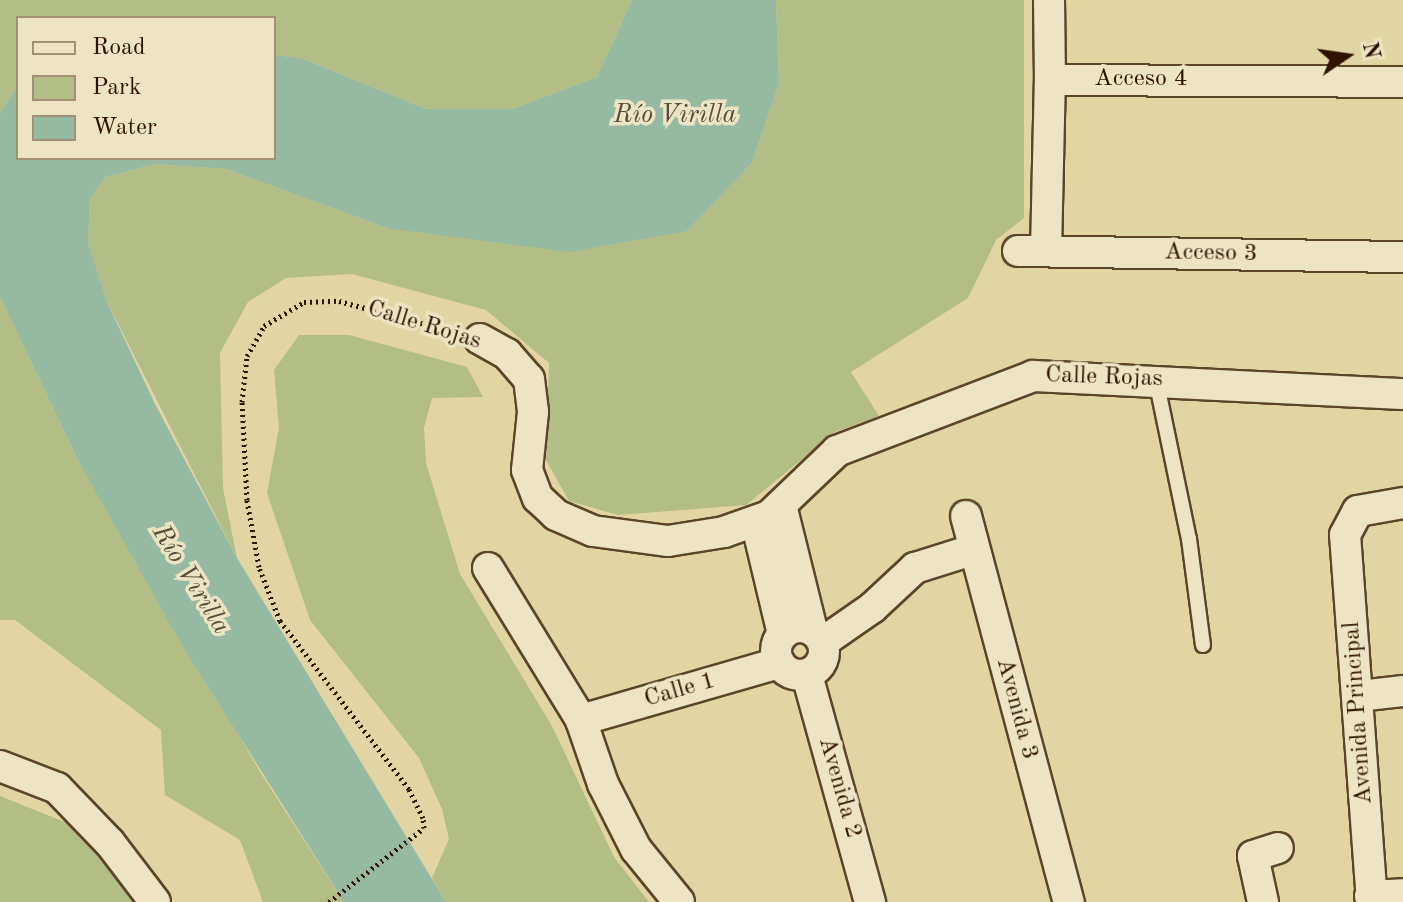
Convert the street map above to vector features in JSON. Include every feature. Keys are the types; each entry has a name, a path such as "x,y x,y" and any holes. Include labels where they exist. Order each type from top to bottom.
{"street":[{"path":"1049,0 1050,80"},
{"name":"Acceso 4","path":"1050,80 1403,82"},
{"name":"Acceso 3","path":"1050,80 1032,251 1403,257"},
{"name":"Calle Rojas","path":"480,339 507,354 529,379 533,412 527,470 538,498 556,515 593,531 668,541 724,532 769,513 837,451 999,386 1033,376 1069,374 1403,394"},
{"name":"Avenida Principal","path":"1371,899 1347,525 1358,511 1403,503"},
{"path":"769,513 799,642"},
{"name":"Avenida 3","path":"966,516 972,550 1069,902"},
{"name":"Calle 1","path":"581,720 799,642 872,608 915,568 972,550"},
{"path":"488,568 581,720 603,784 636,849 679,902"},
{"name":"Avenida 2","path":"799,642 824,658 807,675 870,902"},
{"path":"1360,696 1403,691"},
{"path":"0,766 57,788 110,843 155,902"},
{"path":"1263,902 1253,856 1278,848"},
{"path":"1371,899 1403,894"}],"lane":[{"path":"1156,379 1189,539 1203,645"}],"path":[{"name":"Calle Rojas","path":"329,902 424,828 409,789 280,621 259,567 247,500 242,385 253,339 277,315 304,302 339,301 480,339"}],"green space":[{"path":"0,0 632,0 597,77 512,109 426,109 301,58 276,55 276,16 16,16 16,87 0,113"},
{"path":"776,0 1024,0 1024,218 996,240 968,298 851,372 879,416 835,432 746,505 618,515 569,501 546,460 549,363 486,310 352,274 286,278 248,302 220,353 223,488 237,558 107,302 88,242 90,200 105,177 155,164 226,169 387,228 687,231 752,163 779,83"},
{"path":"0,297 78,460 262,775 344,902 263,902 240,840 165,795 161,730 15,620 0,620"},
{"path":"299,335 349,335 467,367 483,397 432,398 424,428 426,463 460,574 552,726 614,857 649,902 446,902 432,878 449,839 442,809 419,758 310,620 267,493 279,428 274,370"},
{"path":"0,796 77,827 135,902 0,902"}],"water":[{"name":"Río Virilla","path":"632,0 776,0 779,83 752,163 687,231 569,252 387,228 226,169 155,164 105,177 90,200 88,242 107,302 155,404 237,558 446,902 344,902 183,647 78,460 0,297 0,113 16,87 16,160 276,160 276,55 301,58 426,109 512,109 597,77"}]}
